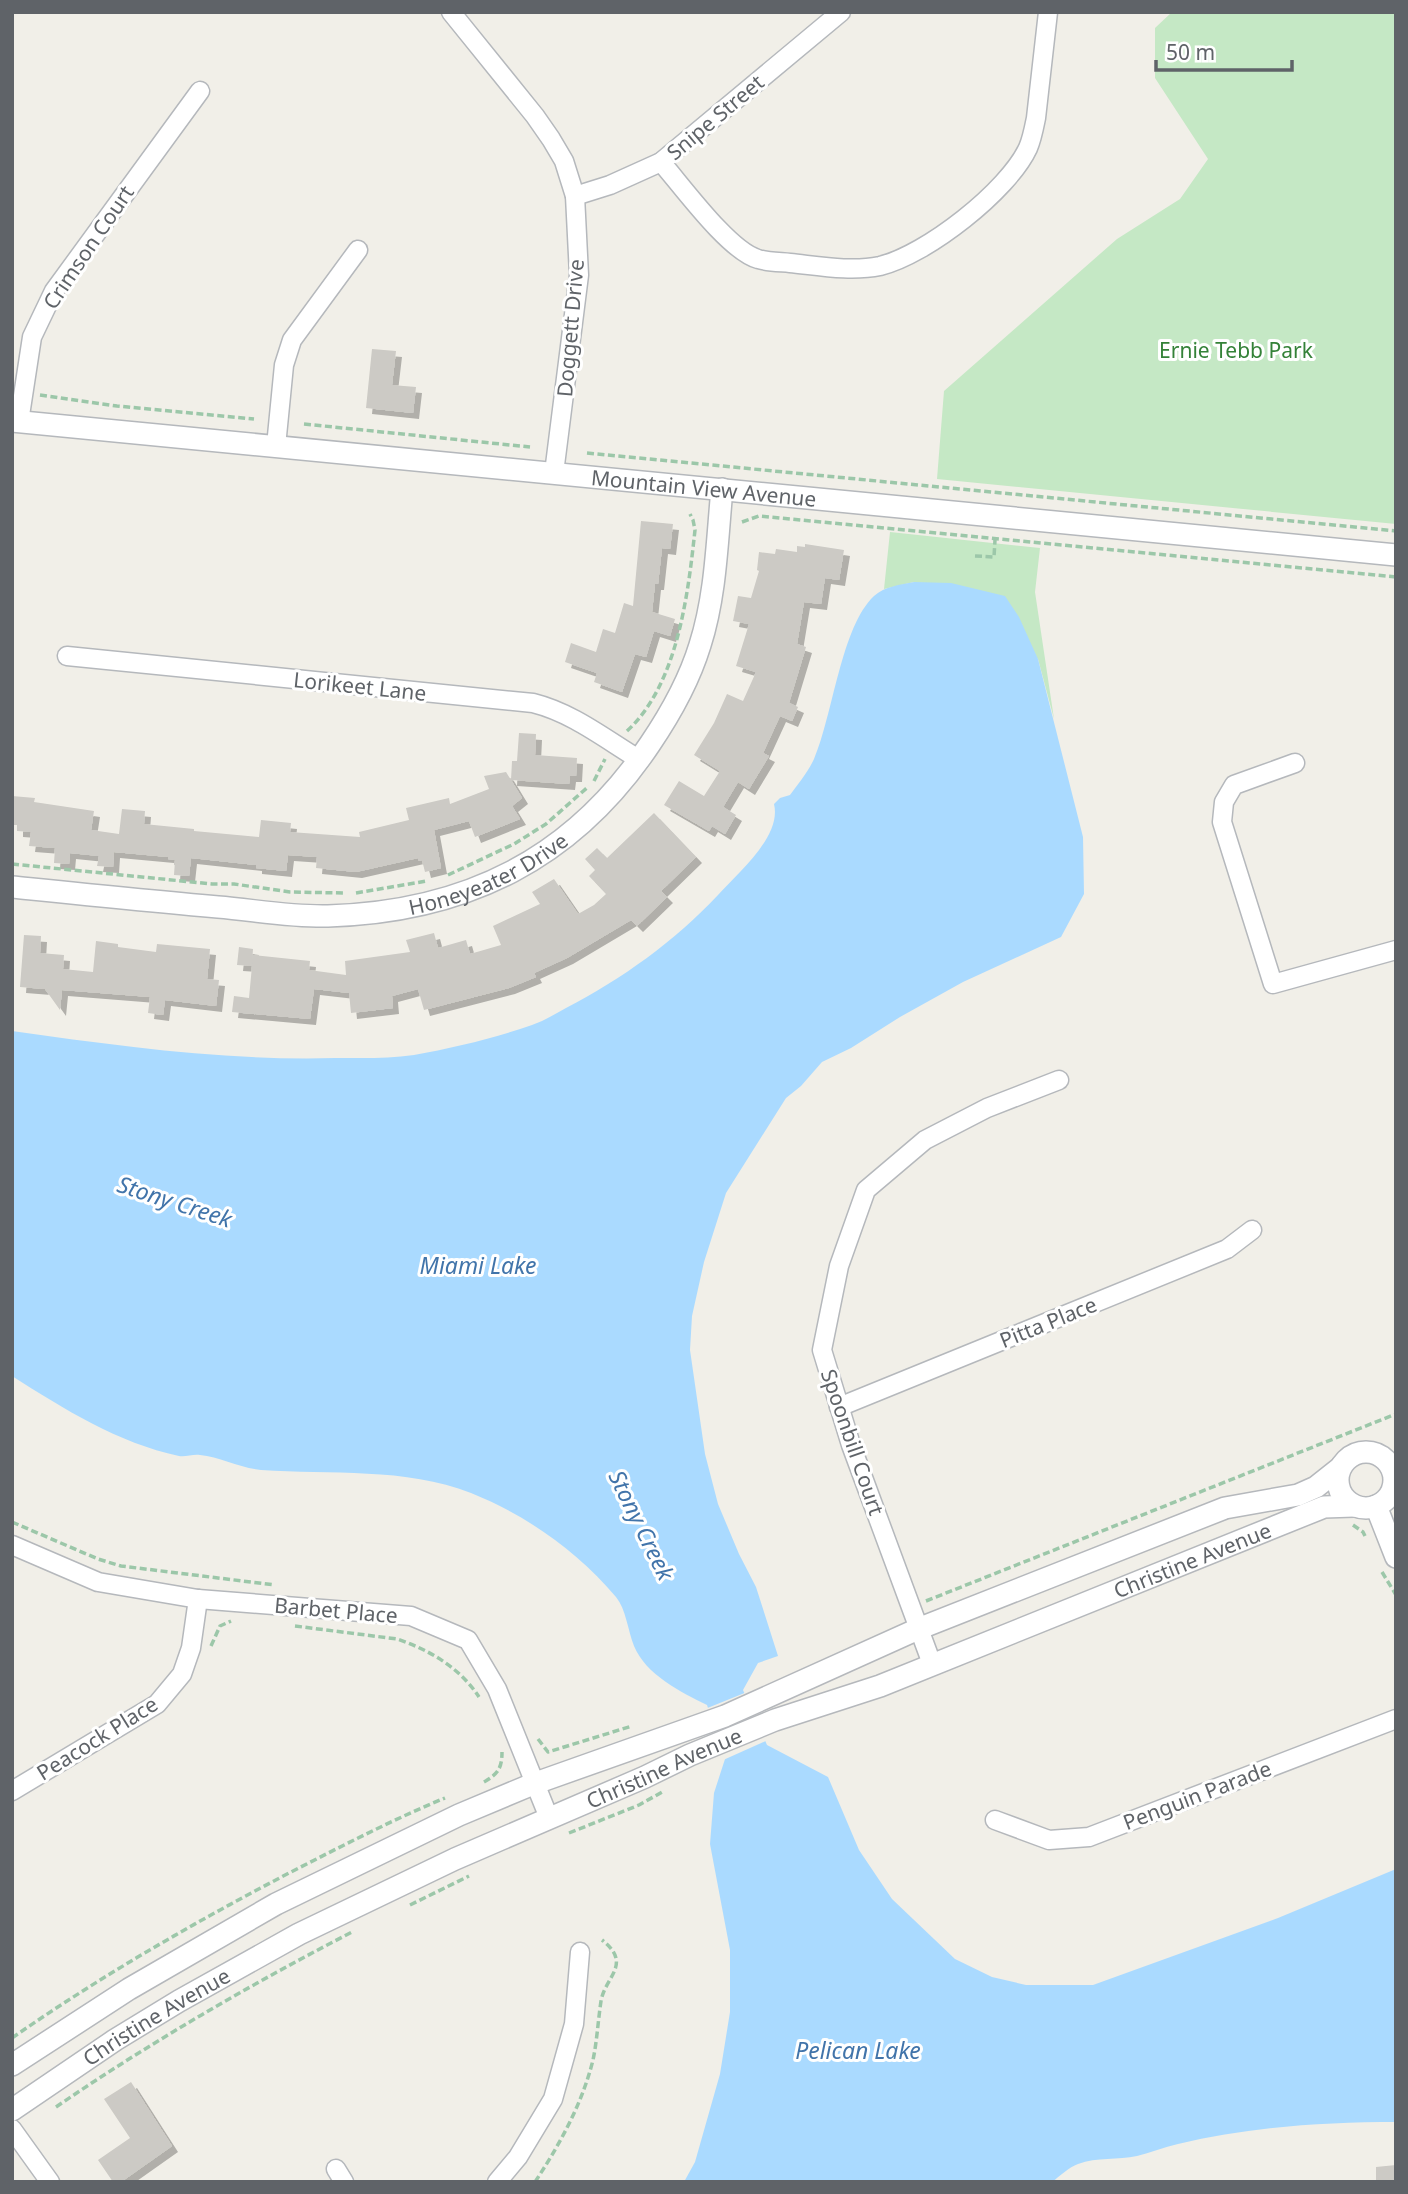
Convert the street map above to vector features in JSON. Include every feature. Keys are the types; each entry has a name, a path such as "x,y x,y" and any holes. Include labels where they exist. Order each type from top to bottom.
{"street":[{"name":"Doggett Drive","path":"451,12 536,116 564,161 575,196 579,275 554,473"},
{"name":"Snipe Street","path":"575,196 620,181 661,162 841,12"},
{"path":"661,162 724,235 757,259 851,269 879,266 906,257 951,228 990,195 1010,174 1027,150 1034,126 1048,12"},
{"name":"Crimson Court","path":"16,421 32,337 54,291 200,91"},
{"path":"276,446 284,365 292,340 358,250"},
{"name":"Mountain View Avenue","path":"16,421 1396,555"},
{"name":"Honeyeater Drive","path":"12,887 325,916 394,911 426,904 484,885 543,854 572,833 610,797 640,760 669,716 687,680 699,647 710,602 722,489"},
{"name":"Lorikeet Lane","path":"67,656 533,703 572,717 640,760"},
{"path":"1295,763 1234,785 1224,802 1223,822 1273,984 1396,950"},
{"name":"Spoonbill Court","path":"932,1664 821,1350 839,1266 866,1190 925,1140 987,1108 1059,1080"},
{"name":"Pitta Place","path":"839,1407 1227,1249 1252,1230"},
{"path":"1367,1451 1386,1452 1385,1459 1392,1469 1394,1489 1384,1502 1350,1514 1340,1492 1340,1468 1355,1454 1367,1451"},
{"name":"Christine Avenue","path":"12,2065 129,1989 275,1904 459,1815 533,1784 766,1699 918,1629 1225,1508 1297,1495 1328,1480 1340,1468"},
{"path":"1376,1506 1388,1564"},
{"name":"Christine Avenue","path":"12,2110 115,2040 299,1934 455,1859 775,1720 880,1686 1324,1507 1350,1514"},
{"name":"Barbet Place","path":"12,1545 98,1581 198,1599 411,1616 468,1640 497,1689 533,1784 549,1818"},
{"name":"Peacock Place","path":"12,1791 158,1704 182,1674 191,1648 198,1599"},
{"name":"Penguin Parade","path":"995,1820 1049,1840 1089,1837 1396,1719"},
{"path":"497,2182 518,2157 553,2099 574,2024 580,1952"},
{"path":"12,2129 50,2182"}],"path":[{"path":"40,395 117,406 254,419"},
{"path":"304,424 530,447"},
{"name":"Mountain View Avenue","path":"587,453 1396,531"},
{"path":"627,731 648,707 661,681 680,628 686,605 695,530 690,514"},
{"name":"Mountain View Avenue","path":"741,522 759,516 1396,577"},
{"path":"975,556 994,557 995,540"},
{"name":"Honeyeater Drive","path":"441,877 505,848 546,824 596,779 605,759"},
{"name":"Honeyeater Drive","path":"12,864 309,893 348,894 430,881"},
{"path":"926,1601 1396,1414"},
{"path":"1350,1514 1369,1544"},
{"path":"1388,1564 1396,1595"},
{"path":"207,1657 220,1626 234,1620"},
{"path":"283,1625 405,1642 437,1656 453,1669 468,1682 483,1706"},
{"path":"477,1785 498,1773 502,1765 499,1744"},
{"path":"567,1834 639,1804 668,1788"},
{"path":"12,2038 59,2005 153,1947 244,1896 339,1847 455,1794"},
{"path":"406,1906 474,1873"},
{"path":"56,2107 172,2032 271,1974 362,1927"},
{"path":"535,2182 564,2136 593,2060 601,2001 616,1966 613,1950 602,1940"}],"green space":[{"name":"Ernie Tebb Park","path":"1172,12 1396,12 1396,524 937,479 944,391 1117,239 1180,199 1208,159 1155,78 1155,28"},
{"path":"890,532 1040,548 1035,592 1054,719 1038,659 914,582 884,589"}],"water":[{"name":"Miami Lake","path":"914,582 951,583 1005,596 1019,617 1038,659 1083,837 1084,894 1061,937 963,982 851,1048 822,1062 801,1086 786,1098 726,1193 704,1262 692,1316 690,1350 705,1454 718,1504 756,1587 778,1656 758,1663 743,1690 767,1745 828,1777 859,1850 892,1899 955,1959 992,1977 1026,1985 1093,1985 1278,1918 1396,1869 1396,2122 1314,2124 1232,2133 1137,2156 1085,2162 1071,2167 1052,2182 684,2182 695,2162 720,2074 730,2012 730,1950 710,1844 714,1793 725,1759 707,1705 665,1681 647,1666 634,1646 625,1614 616,1597 585,1564 531,1523 491,1502 471,1493 420,1479 261,1470 208,1456 179,1456 156,1450 92,1424 12,1376 12,1031 213,1055 375,1058 414,1055 459,1046 545,1019 587,997 647,958 684,928 747,865 771,829 775,816 774,804 780,798 790,795 814,759 853,628 863,610 874,596 883,590"}],"pier":[{"path":"747,1692 768,1740 721,1761 705,1709"}],"building":[{"path":"372,349 396,351 392,385 416,387 413,413 366,408"},
{"path":"641,521 673,524 670,549 662,548 652,612 675,619 670,636 654,631 646,657 635,654 622,692 594,682 597,673 565,662 571,643 596,652 603,629 615,633 624,603 633,606"},
{"path":"805,544 844,550 839,580 825,578 821,604 804,602 797,644 806,647 789,703 798,707 792,721 780,716 763,753 769,756 749,789 738,782 723,807 736,815 725,834 712,826 709,831 664,805 679,781 704,796 720,771 694,755 714,723 727,694 743,701 756,672 736,666 749,624 733,621 738,596 751,598 759,571 759,552 775,554 776,549 797,552 797,546 805,547"},
{"path":"519,733 536,734 535,755 577,758 576,776 570,776 569,784 511,780 512,761 517,761"},
{"path":"506,772 522,798 512,806 520,819 475,837 469,821 434,830 441,868 425,872 422,860 419,861 418,858 356,872 316,868 317,857 288,855 286,871 191,858 189,876 174,875 175,860 168,857 114,852 113,867 97,866 99,856 70,853 69,864 54,863 55,848 29,846 31,832 17,831 17,825 12,825 12,796 35,798 34,802 94,811 91,830 119,834 122,809 145,811 144,824 194,831 259,837 261,820 291,823 290,832 360,837 359,832 409,820 406,808 449,798 450,804 489,789 484,776"},
{"path":"654,813 696,857 661,891 667,897 637,926 631,920 567,958 534,973 536,977 509,988 424,1010 418,989 392,996 393,1008 351,1013 349,993 314,989 310,1019 232,1012 234,996 249,998 252,966 237,965 239,947 253,949 252,964 253,955 310,961 309,970 346,975 345,961 410,952 406,940 434,933 438,948 466,940 470,954 501,945 493,926 540,904 532,892 554,879 578,914 606,894 589,876 595,870 585,859 597,848 607,858"},
{"path":"24,935 41,936 40,953 64,955 63,969 93,972 96,941 156,952 157,944 210,949 207,979 219,980 216,1006 165,1000 163,1015 148,1013 150,997 62,990 60,1010 45,989 20,987"},
{"path":"131,2082 172,2146 121,2182 113,2182 98,2160 130,2138 104,2099"},
{"path":"1396,2165 1396,2182 1376,2182 1376,2167"}],"water label":[{"name":"Stony Creek","path":"175,1201"},
{"name":"Stony Creek","path":"642,1525"},
{"name":"Pelican Lake","path":"858,2050"}]}
